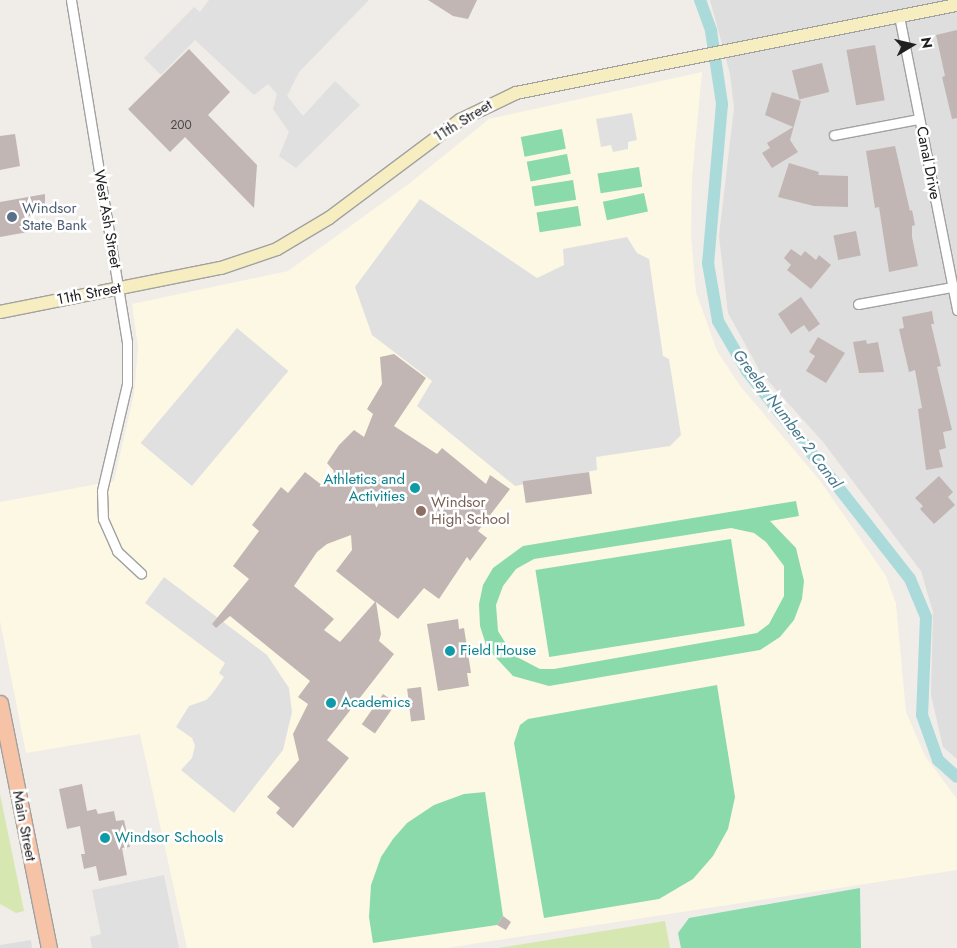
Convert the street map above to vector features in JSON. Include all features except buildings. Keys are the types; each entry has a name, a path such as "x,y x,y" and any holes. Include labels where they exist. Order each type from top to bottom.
{"main road":[{"name":"Main Street","path":"0,703 49,948"}],"street":[{"name":"West Ash Street","path":"71,0 127,342 127,384 101,502 106,527 117,551 141,573"},
{"name":"11th Street","path":"0,312 235,264 294,241 329,218 460,120 499,99 546,86 957,5"},
{"name":"Canal Drive","path":"899,16 957,310"},
{"path":"834,134 919,120"},
{"path":"858,304 952,287"}],"shaded area":[{"path":"209,0 369,0 299,72 287,96 303,116 335,81 360,105 296,168 279,156 289,132 273,109 277,94 268,84 254,95 195,40 161,75 144,58 194,7 200,12"},
{"path":"710,0 957,0 957,759 943,747 931,695 933,612 921,571 823,442 761,373 728,313 719,236 734,108 730,74"},
{"name":"Windsor High School","path":"702,72 692,177 691,236 696,292 717,351 741,387 821,482 886,576 896,604 906,712 925,756 957,799 957,870 446,948 187,948 140,734 26,753 0,621 0,502 114,481 134,394 138,347 132,304 288,271 410,183 489,119"},
{"path":"632,113 637,140 628,142 628,149 613,152 611,145 601,147 596,119"},
{"path":"420,199 537,278 564,265 563,249 627,237 637,253 649,259 663,356 669,359 681,435 670,446 596,457 597,470 515,486 417,406 432,381 372,335 355,287"},
{"path":"237,328 288,371 192,486 141,443"},
{"path":"164,577 267,655 289,688 292,712 283,750 234,813 181,770 192,758 195,746 192,738 176,727 189,706 206,700 212,694 224,677 219,673 225,663 145,603"},
{"path":"164,875 179,948 92,948 90,937 101,934 92,890"},
{"path":"31,940 32,948 0,948 0,945"}],"green space":[{"path":"562,129 566,149 525,157 521,137"},
{"path":"567,154 571,174 531,181 527,162"},
{"path":"639,167 642,187 601,193 598,174"},
{"path":"573,180 576,200 535,206 532,187"},
{"path":"644,193 648,212 607,220 603,202"},
{"path":"578,206 581,226 540,232 537,213"},
{"path":"796,501 799,516 770,521 796,548 804,581 802,599 794,620 780,637 760,650 549,686 513,676 487,648 480,626 479,604 483,585 493,568 523,546","holes":["731,528 754,533 766,542 784,566 784,596 769,624 757,633 554,669 540,669 513,655 498,631 496,605 503,586 516,569 534,559"]},
{"path":"731,539 745,626 549,657 535,570"},
{"path":"717,685 735,797 728,829 713,856 693,879 659,899 544,918 514,743 520,725 528,719"},
{"path":"485,792 503,916 497,925 373,943 369,917 371,885 381,857 393,839 407,823 434,805 464,794"},
{"path":"0,794 24,911 16,913 0,904"},
{"path":"860,888 861,948 681,948 678,933 689,918"},
{"path":"665,921 670,948 498,948"}],"waterway":[{"name":"Greeley Number 2 Canal","path":"700,0 711,31 722,104 708,263 718,321 747,371 910,579 926,617 922,715 938,760 957,777"}],"place":[{"name":"Windsor State Bank","path":"12,217"},
{"name":"Athletics and Activities","path":"415,488"},
{"name":"Windsor High School","path":"421,511"},
{"name":"Field House","path":"450,651"},
{"name":"Academics","path":"331,703"},
{"name":"Windsor Schools","path":"105,838"}]}
